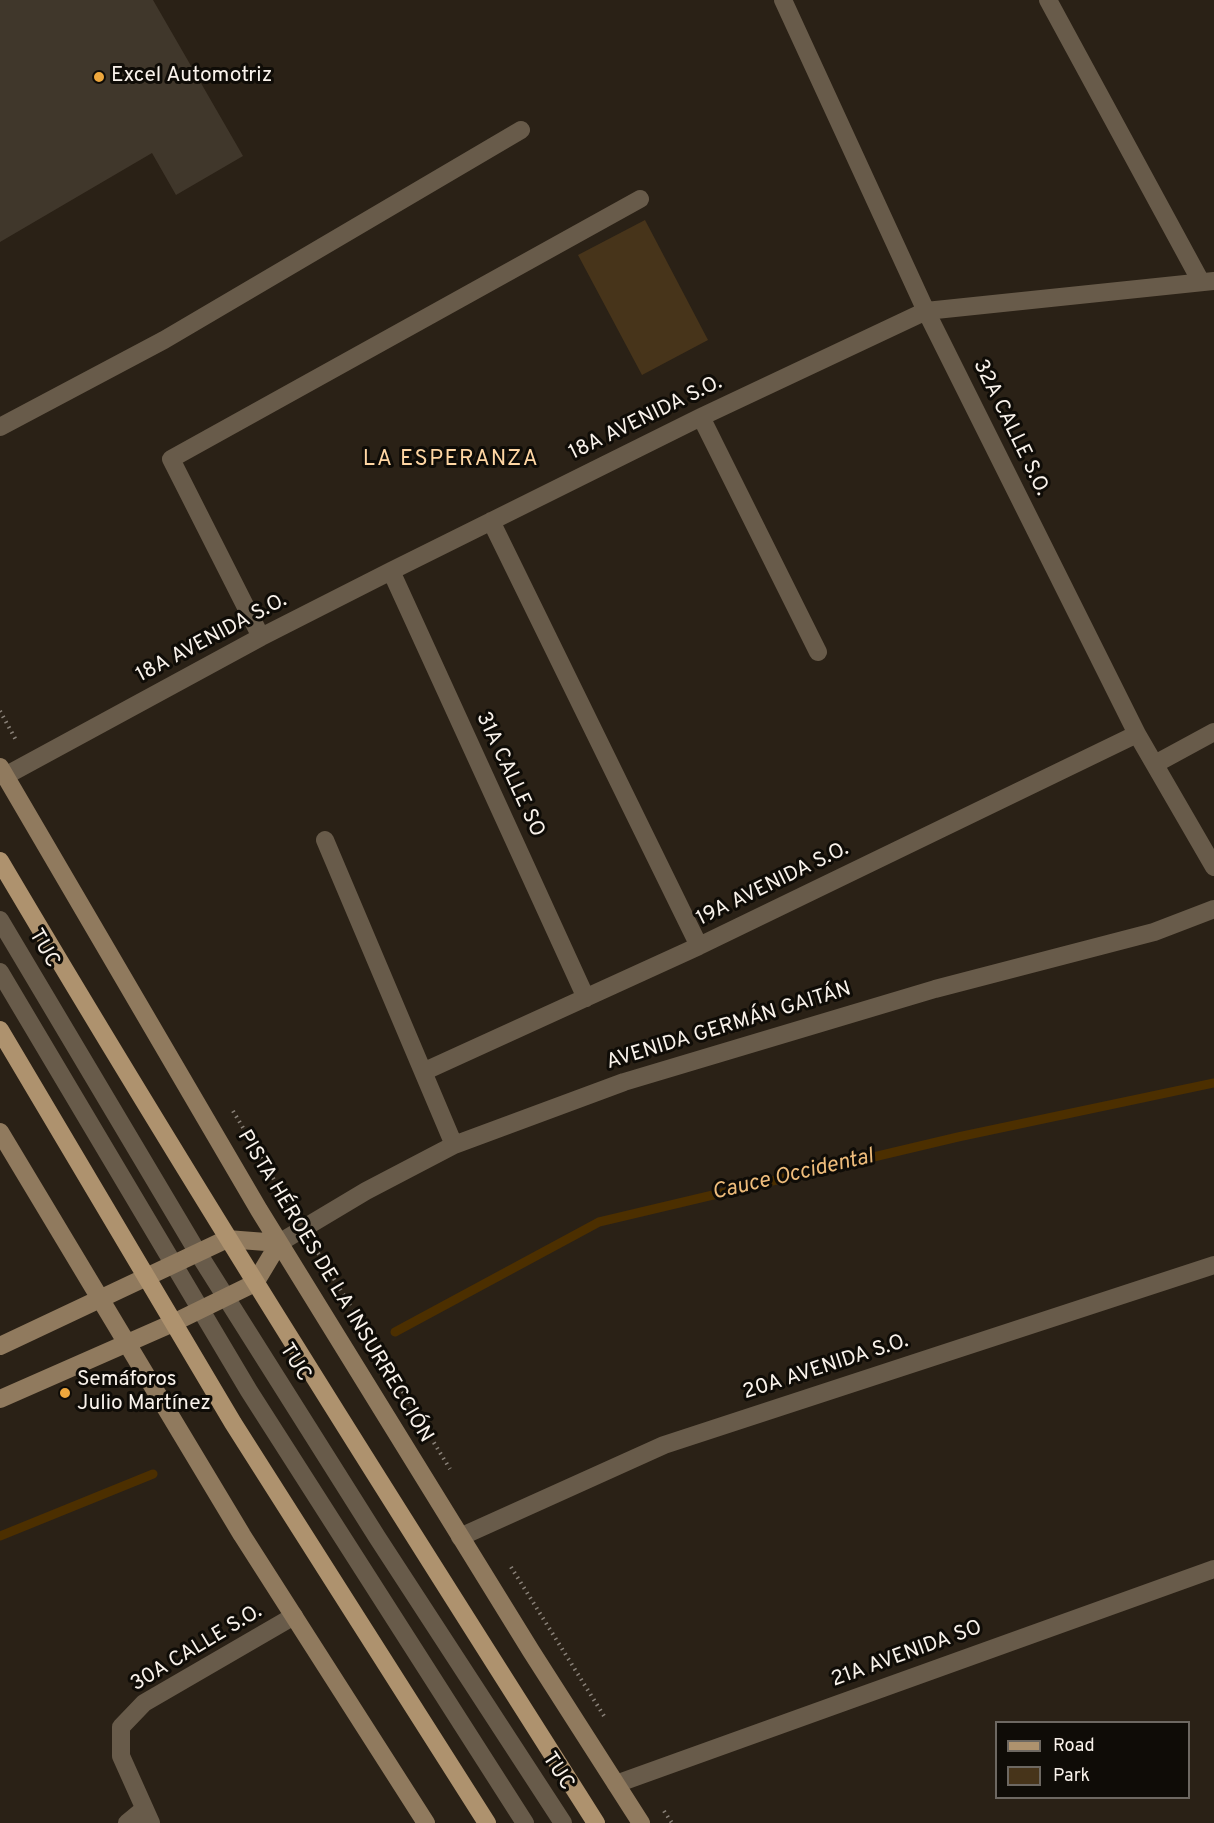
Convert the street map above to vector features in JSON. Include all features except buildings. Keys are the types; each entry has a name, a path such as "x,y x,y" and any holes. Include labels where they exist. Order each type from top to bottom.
{"main road":[{"path":"0,861 116,1058 227,1239 596,1823"},
{"path":"0,1030 173,1323 487,1823"}],"street":[{"name":"32A CALLE S.O.","path":"783,0 927,311 1137,734 1214,867"},
{"path":"1048,0 1207,280"},
{"path":"0,427 164,340 521,130"},
{"path":"261,637 171,459 640,199"},
{"name":"18A AVENIDA S.O.","path":"2,772 29,763 261,637 490,521 700,417 927,311 1207,280"},
{"path":"700,417 818,652"},
{"path":"490,521 699,946"},
{"name":"31A CALLE SO","path":"391,571 586,998"},
{"path":"1155,764 1214,732"},
{"name":"19A AVENIDA S.O.","path":"425,1071 699,946 1137,734"},
{"name":"PISTA HÉROES DE LA INSURRECCIÓN","path":"2,772 279,1243 460,1537 641,1823"},
{"path":"326,840 425,1071 454,1145"},
{"name":"AVENIDA GERMÁN GAITÁN","path":"255,1283 279,1243 366,1191 454,1145 624,1082 935,989 1154,932 1214,909"},
{"name":"TUC","path":"0,920 198,1253 377,1537 563,1823"},
{"path":"0,972 172,1265 340,1535 525,1823"},
{"path":"0,1132 99,1300 294,1616 426,1823"},
{"path":"0,1346 227,1239 279,1243"},
{"name":"20A AVENIDA S.O.","path":"460,1537 664,1445 1214,1265"},
{"path":"0,1399 127,1344 255,1283"},
{"name":"21A AVENIDA SO","path":"616,1784 641,1773 1214,1569"},
{"name":"30A CALLE S.O.","path":"148,1816 121,1756 121,1726 144,1703 294,1616"},
{"path":"127,1823 148,1816"}],"path":[{"path":"0,711 29,763"},
{"path":"231,1109 456,1477"},
{"path":"485,1526 610,1725"},
{"path":"641,1773 672,1823"}],"green space":[{"path":"645,220 708,340 642,375 578,255"}],"waterway":[{"name":"Cauce Occidental","path":"395,1332 599,1222 958,1137 1214,1083"},
{"name":"Cauce Occidental","path":"0,1536 153,1474"}],"place":[{"name":"Excel Automotriz","path":"99,77"},
{"name":"Semáforos Julio Martínez","path":"65,1393"}],"district":[{"name":"LA ESPERANZA","path":"451,461"}]}
